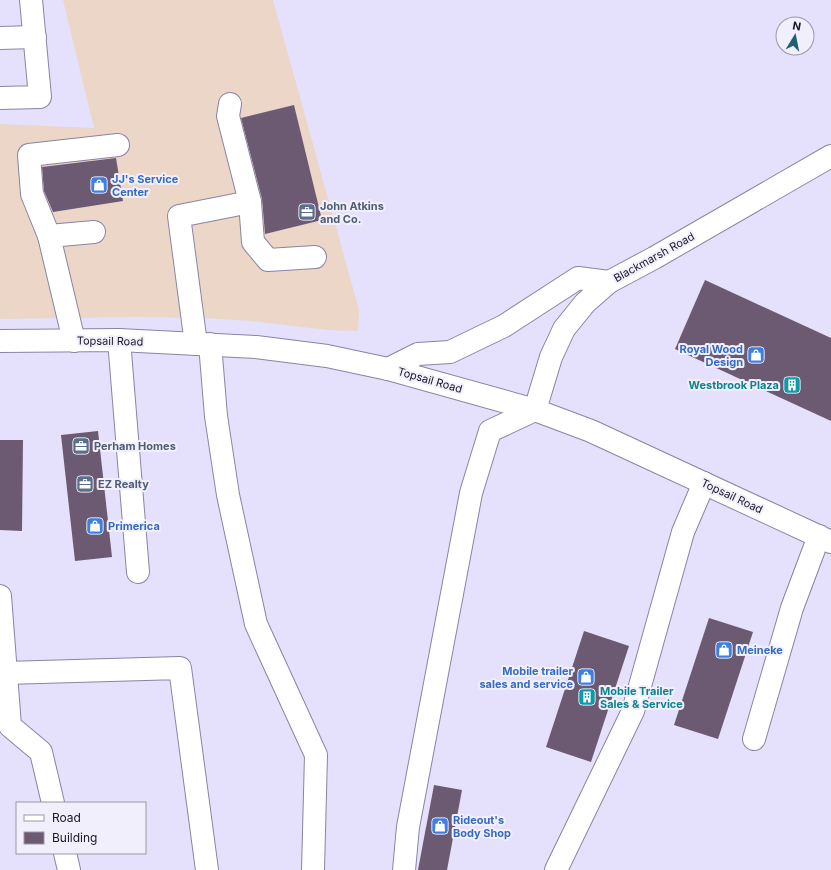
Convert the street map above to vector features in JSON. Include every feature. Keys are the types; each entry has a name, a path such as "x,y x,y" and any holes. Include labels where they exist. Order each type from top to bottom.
{"main road":[{"path":"0,98 40,97 31,0"},
{"path":"0,38 35,37"},
{"path":"230,104 228,116 250,202 254,242 268,260 315,257"},
{"path":"74,341 50,236 32,194 29,155 118,146"},
{"name":"Blackmarsh Road","path":"535,410 551,357 564,329 585,303 609,282 654,258 831,156"},
{"path":"250,202 179,216 216,416 227,488 256,624 316,755 313,870"},
{"path":"50,236 94,232"},
{"path":"388,369 418,354 450,352 504,326 578,278 609,282"},
{"path":"119,340 138,572"},
{"name":"Topsail Road","path":"0,341 119,340 256,347 327,356 388,369 535,410 591,431 825,539"},
{"path":"404,870 408,827 471,493 490,431 535,410"},
{"path":"556,870 633,711 683,532 704,483"},
{"path":"754,739 792,608 825,539"},
{"path":"0,604 5,673 5,727 41,752 53,802"},
{"path":"5,673 180,668 207,870"},
{"path":"65,854 69,870"}],"shaded area":[{"path":"63,0 273,0 359,310 358,331 328,330 251,321 203,318 136,317 0,319 0,124 94,128"}],"building":[{"path":"294,105 322,220 265,234 262,199 241,118"},
{"path":"116,158 123,201 53,212 44,191 42,167"},
{"name":"Westbrook Plaza","path":"705,280 831,338 831,421 675,349"},
{"path":"98,431 112,557 75,561 61,435"},
{"path":"0,440 23,440 22,531 0,530"},
{"path":"709,618 753,632 718,739 674,725"},
{"name":"Mobile Trailer Sales & Service","path":"584,631 629,646 591,762 546,747"},
{"path":"434,785 462,790 447,870 418,870"}],"place":[{"name":"JJ's Service Center","path":"99,185"},
{"name":"John Atkins and Co.","path":"307,212"},
{"name":"Royal Wood Design","path":"756,355"},
{"name":"Westbrook Plaza","path":"792,385"},
{"name":"Perham Homes","path":"81,446"},
{"name":"EZ Realty","path":"85,484"},
{"name":"Primerica","path":"95,526"},
{"name":"Meineke","path":"724,650"},
{"name":"Mobile trailer sales and service","path":"586,677"},
{"name":"Mobile Trailer Sales & Service","path":"587,697"},
{"name":"Rideout's Body Shop","path":"440,826"}]}
